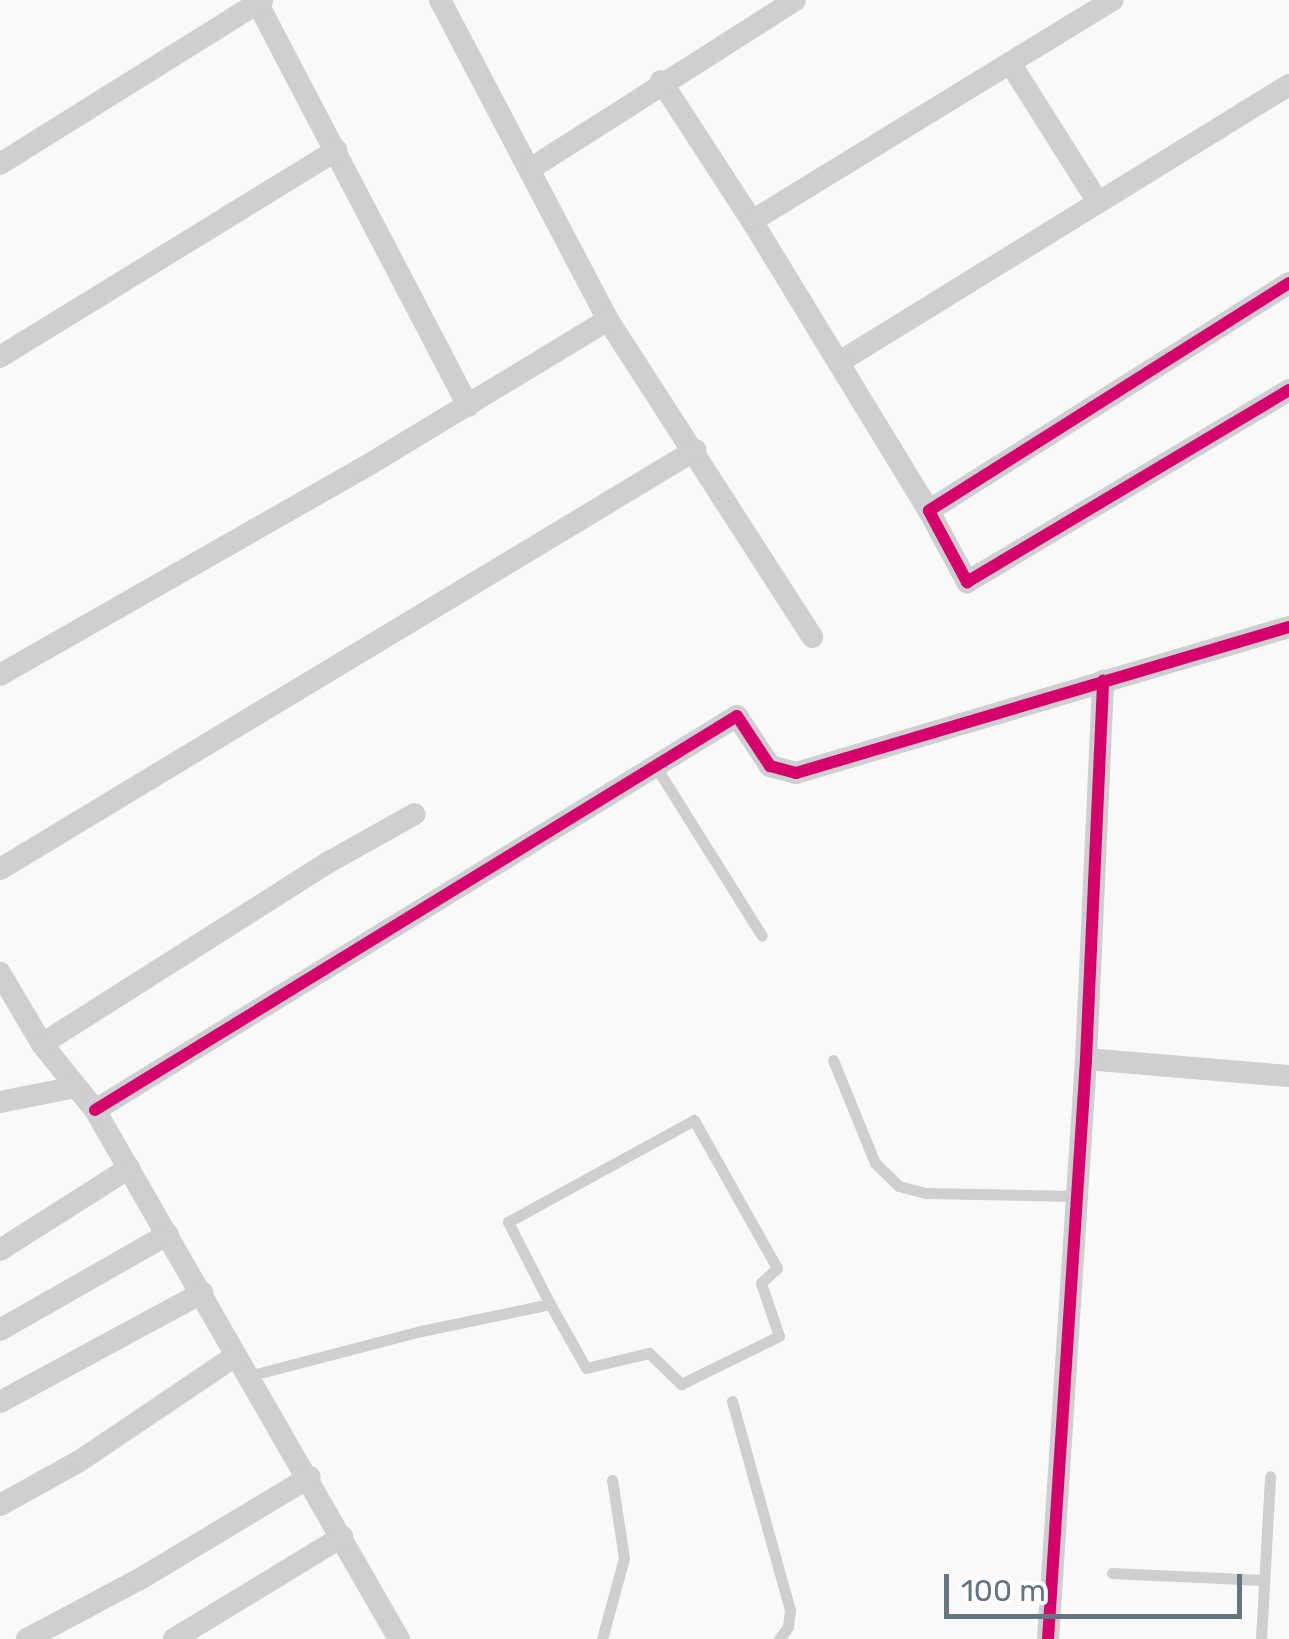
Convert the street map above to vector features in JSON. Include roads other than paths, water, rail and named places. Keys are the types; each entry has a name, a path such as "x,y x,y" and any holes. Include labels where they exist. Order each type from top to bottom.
{"street":[{"path":"440,0 608,320 812,637"},
{"path":"530,168 661,81 794,0"},
{"path":"752,221 1114,0"},
{"path":"0,164 250,3 336,150 468,406"},
{"path":"1010,64 1098,202"},
{"path":"661,81 840,360 967,582 1289,390"},
{"path":"840,360 1289,85"},
{"path":"0,357 336,150"},
{"path":"929,511 1289,284"},
{"path":"0,674 468,406 608,320"},
{"path":"0,870 694,450"},
{"path":"95,1110 737,716 770,766 780,772 796,773 1289,627"},
{"path":"1048,1639 1086,1059 1103,680"},
{"path":"42,1044 330,862 415,814"},
{"path":"0,974 42,1044 95,1110 400,1639"},
{"path":"1086,1059 1289,1076"},
{"path":"0,1102 76,1087"},
{"path":"0,1250 129,1168"},
{"path":"0,1330 168,1234"},
{"path":"0,1402 202,1292"},
{"path":"0,1505 242,1366"},
{"path":"27,1639 140,1579 310,1478"},
{"path":"174,1639 342,1538"}],"lane":[{"path":"656,767 762,936"},
{"path":"832,1060 875,1163 900,1186 926,1194 1076,1196"},
{"path":"694,1120 776,1268 761,1283 779,1336 681,1384 649,1353 586,1368 550,1304 508,1222 694,1120"},
{"path":"242,1366 550,1304"},
{"path":"732,1402 790,1610 788,1627 780,1639"},
{"path":"1261,1639 1270,1476"},
{"path":"602,1639 624,1558 612,1480"},
{"path":"1112,1572 1264,1580"}]}
